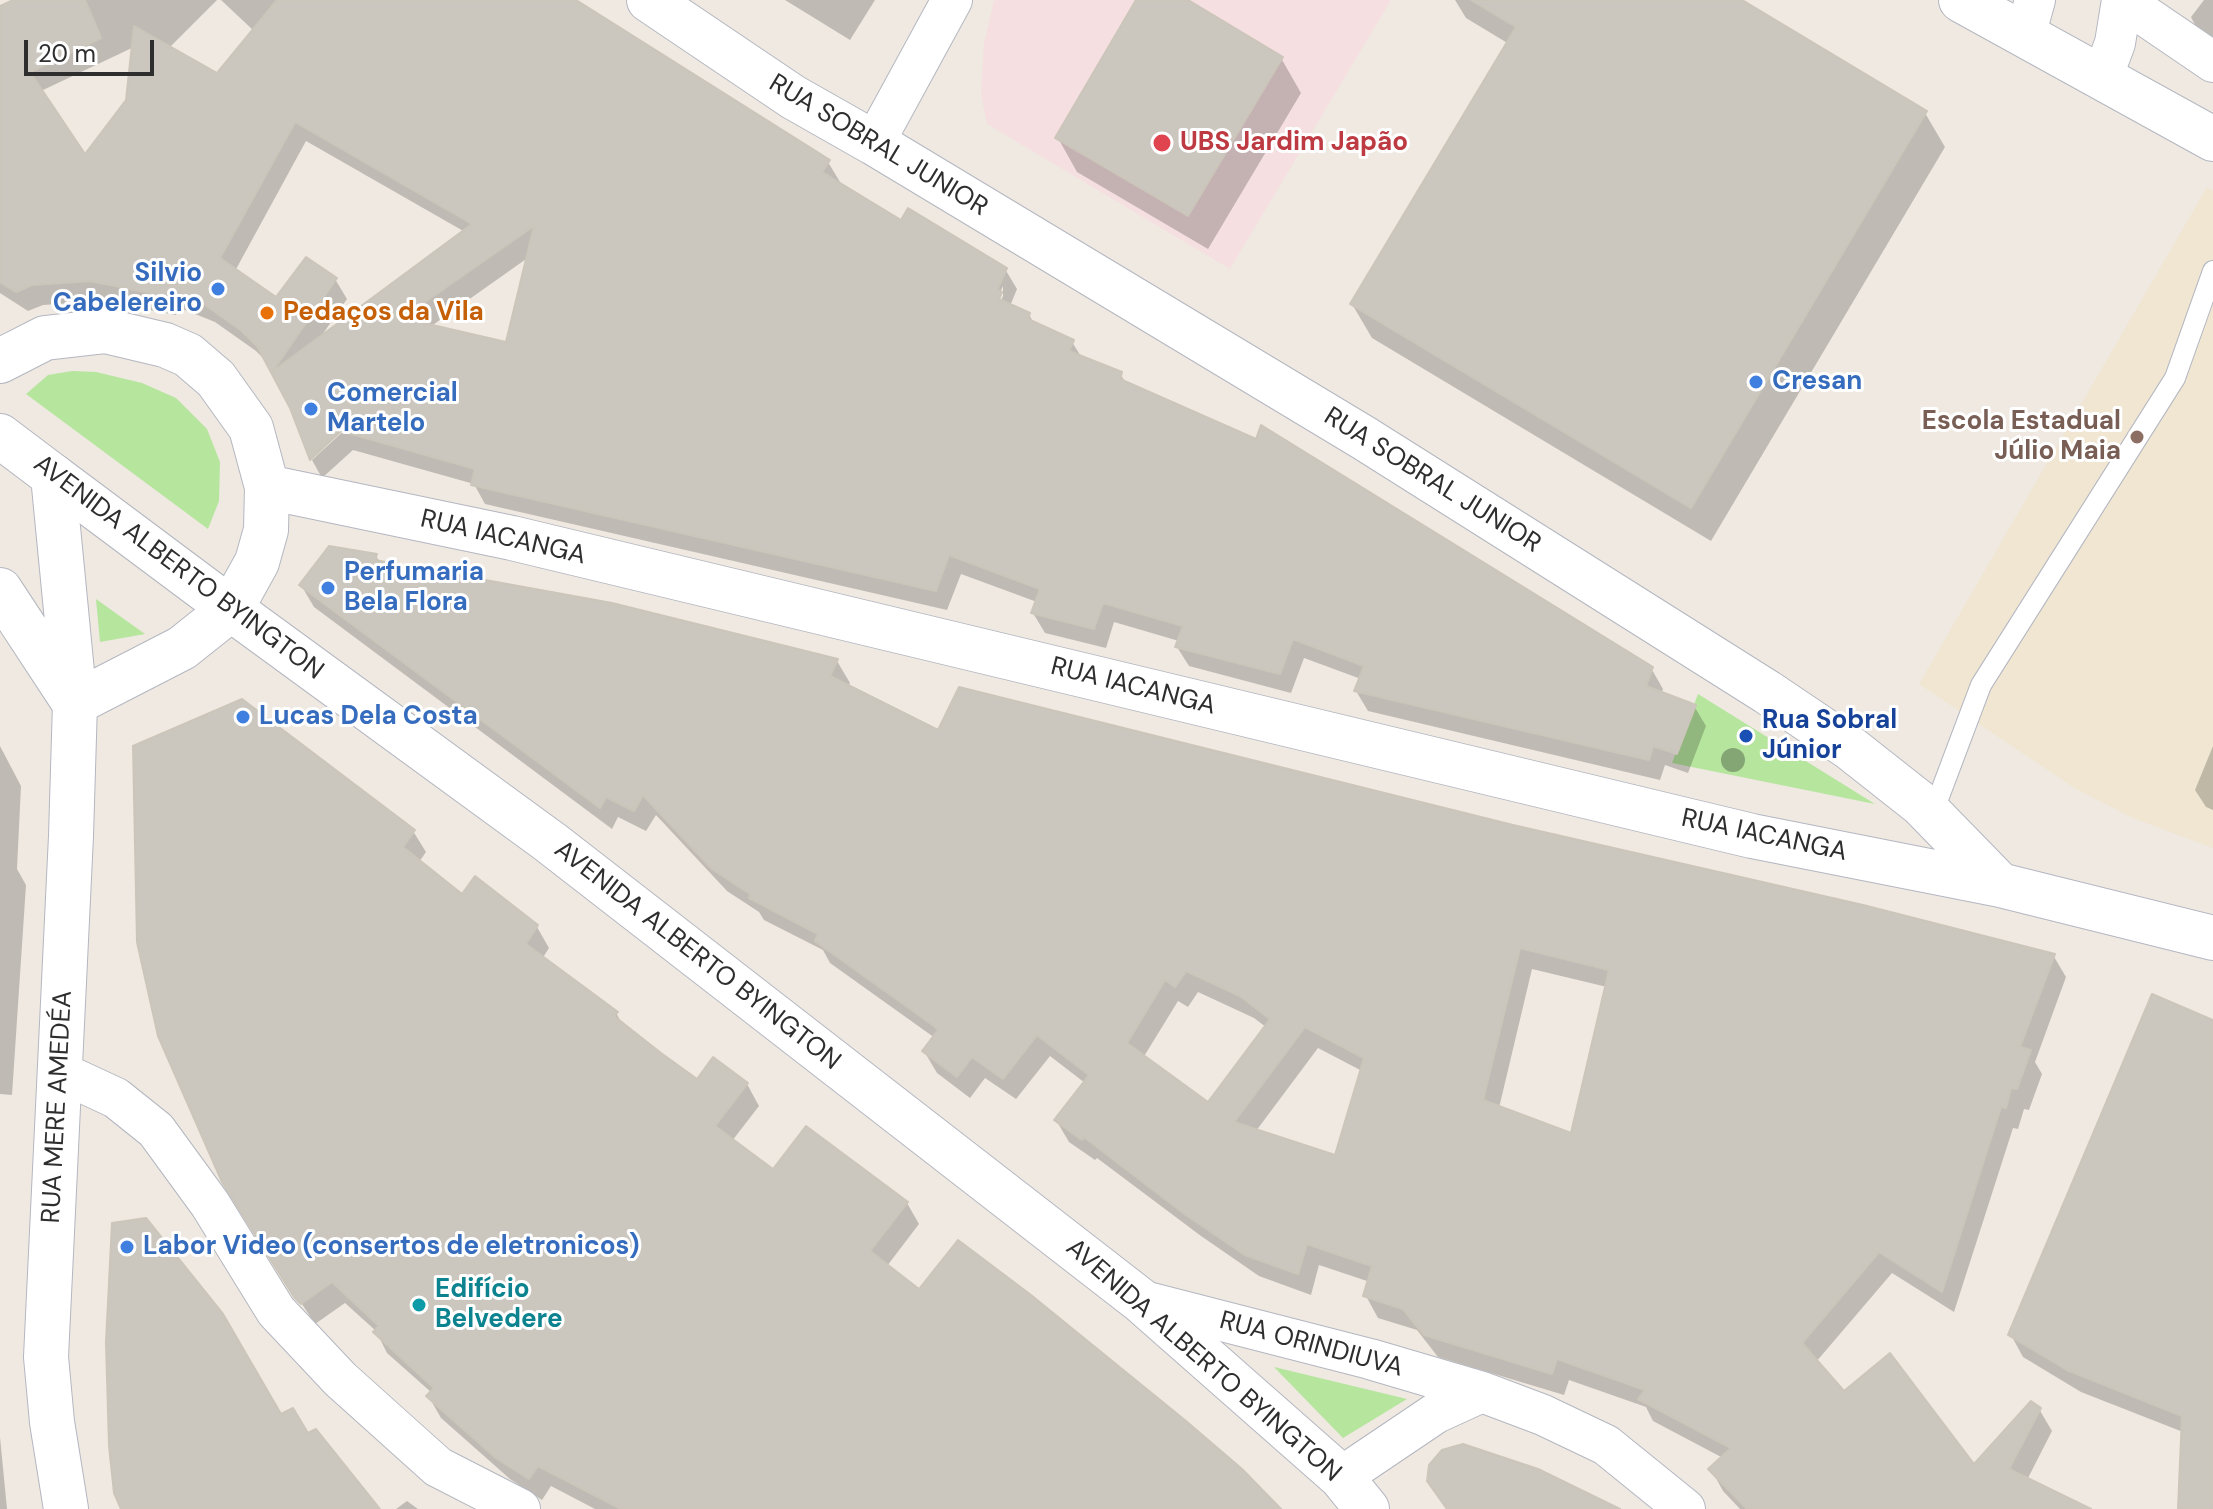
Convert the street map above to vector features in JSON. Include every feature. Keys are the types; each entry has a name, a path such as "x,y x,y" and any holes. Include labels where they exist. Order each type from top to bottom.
{"street":[{"name":"RUA SOBRAL JUNIOR","path":"649,0 793,97 1364,438 1767,692 1850,748 1932,815 2000,885"},
{"path":"874,143 952,0"},
{"path":"1961,0 2030,18 2102,78 2213,139"},
{"path":"2102,78 2115,43 2122,0 2213,62"},
{"path":"0,590 75,703 182,648 231,609 257,562 266,530 267,487 251,428 216,379 188,355 165,345 106,331 45,338 4,352"},
{"name":"AVENIDA ALBERTO BYINGTON","path":"0,436 550,842 1140,1300 1354,1493"},
{"name":"RUA MERE AMEDÉA","path":"53,476 75,703 46,1357 52,1422 66,1509"},
{"name":"RUA IACANGA","path":"267,487 527,542 1752,836 2000,885"},
{"path":"2000,885 2213,938"},
{"path":"60,1072 116,1098 156,1130 210,1204 276,1311 340,1379 438,1467 520,1509"},
{"name":"RUA ORINDIUVA","path":"1140,1300 1370,1359 1482,1392 1543,1415 1606,1445 1685,1509"},
{"path":"1354,1493 1436,1413 1482,1392"}],"lane":[{"path":"1932,815 1981,685 2175,378 2213,271"}],"shaded area":[{"name":"UBS Jardim Japão","path":"994,0 1391,0 1230,269 987,124 981,94 984,44"},
{"name":"Escola Estadual Júlio Maia","path":"2207,187 2213,191 2213,848 2133,818 2076,789 1919,684"}],"green space":[{"path":"72,371 96,372 142,383 176,398 207,429 220,462 219,501 208,529 26,394 48,375"},
{"path":"96,599 145,634 100,642"},
{"path":"1698,694 1875,804 1672,763"},
{"path":"1274,1367 1407,1399 1343,1438"}],"building":[{"path":"13,0 85,0 101,38 30,72 85,154 126,100 134,26 217,73 277,0 576,0 830,160 822,172 901,220 908,208 1007,268 997,290 1002,292 999,299 1030,313 1028,319 1074,340 1069,351 1122,372 1120,379 1256,439 1261,425 1653,667 1646,686 1696,705 1677,754 1653,746 1649,760 1354,691 1364,666 1293,639 1280,674 1175,647 1183,626 1103,603 1094,629 1031,613 1040,589 949,555 936,591 471,485 475,469 341,431 310,460 290,408 257,346 242,331 201,302 169,289 165,296 90,281 32,285 16,292 0,282 0,6","holes":["295,122 472,224 272,372 337,278 306,257 276,297 220,258","534,226 506,342 402,318"]},
{"path":"1136,0 1188,0 1283,57 1188,216 1055,138"},
{"path":"1471,0 1742,0 1927,111 1691,508 1350,304 1516,27"},
{"path":"329,546 377,554 375,560 612,603 838,659 830,676 938,730 959,687 1513,825 1863,905 2055,954 2020,1047 2031,1050 2017,1089 2011,1088 2006,1108 2001,1107 1942,1292 1879,1252 1802,1343 1844,1391 1890,1353 1974,1464 2031,1401 2041,1408 2009,1469 2091,1509 1747,1509 1708,1469 1731,1448 1638,1399 1645,1390 1557,1359 1552,1374 1424,1335 1403,1309 1363,1296 1372,1266 1307,1244 1298,1274 1245,1255 1186,1215 1084,1137 1082,1140 1054,1120 1089,1075 1037,1035 1003,1079 972,1057 957,1077 922,1051 938,1030 934,1026 815,941 818,934 749,898 750,894 712,869 643,795 634,811 606,797 600,808 299,585","holes":["1520,948 1609,970 1571,1133 1483,1100","1186,971 1240,996 1270,1019 1208,1102 1127,1043 1165,980 1175,987","1305,1027 1364,1058 1335,1155 1234,1122"]},
{"path":"242,699 415,830 403,847 462,894 475,876 538,925 526,944 618,1012 614,1016 661,1053 697,1079 713,1057 748,1083 715,1126 773,1169 806,1126 908,1202 870,1251 919,1289 958,1240 1186,1421 1242,1469 1281,1509 621,1509 538,1466 529,1479 496,1458 426,1396 434,1388 373,1332 379,1326 332,1282 301,1304 294,1297 222,1182 158,1036 137,942 133,746"},
{"path":"2152,994 2213,1020 2213,1509 2178,1509 2182,1416 2067,1370 2008,1335"},
{"path":"146,1218 223,1314 281,1414 293,1408 308,1433 316,1429 380,1509 121,1509 114,1493 109,1446 106,1342 112,1223"},
{"path":"1463,1444 1538,1469 1620,1509 1447,1509 1427,1481 1429,1465 1442,1450"}],"place":[{"name":"UBS Jardim Japão","path":"1162,143"},
{"name":"Silvio Cabelereiro","path":"218,289"},
{"name":"Pedaços da Vila","path":"267,313"},
{"name":"Cresan","path":"1756,382"},
{"name":"Comercial Martelo","path":"311,409"},
{"name":"Escola Estadual Júlio Maia","path":"2137,437"},
{"name":"Perfumaria Bela Flora","path":"328,588"},
{"name":"Lucas Dela Costa","path":"243,717"},
{"name":"Rua Sobral Júnior","path":"1746,736"},
{"name":"Labor Video (consertos de eletronicos)","path":"127,1247"},
{"name":"Edifício Belvedere","path":"419,1305"}]}
